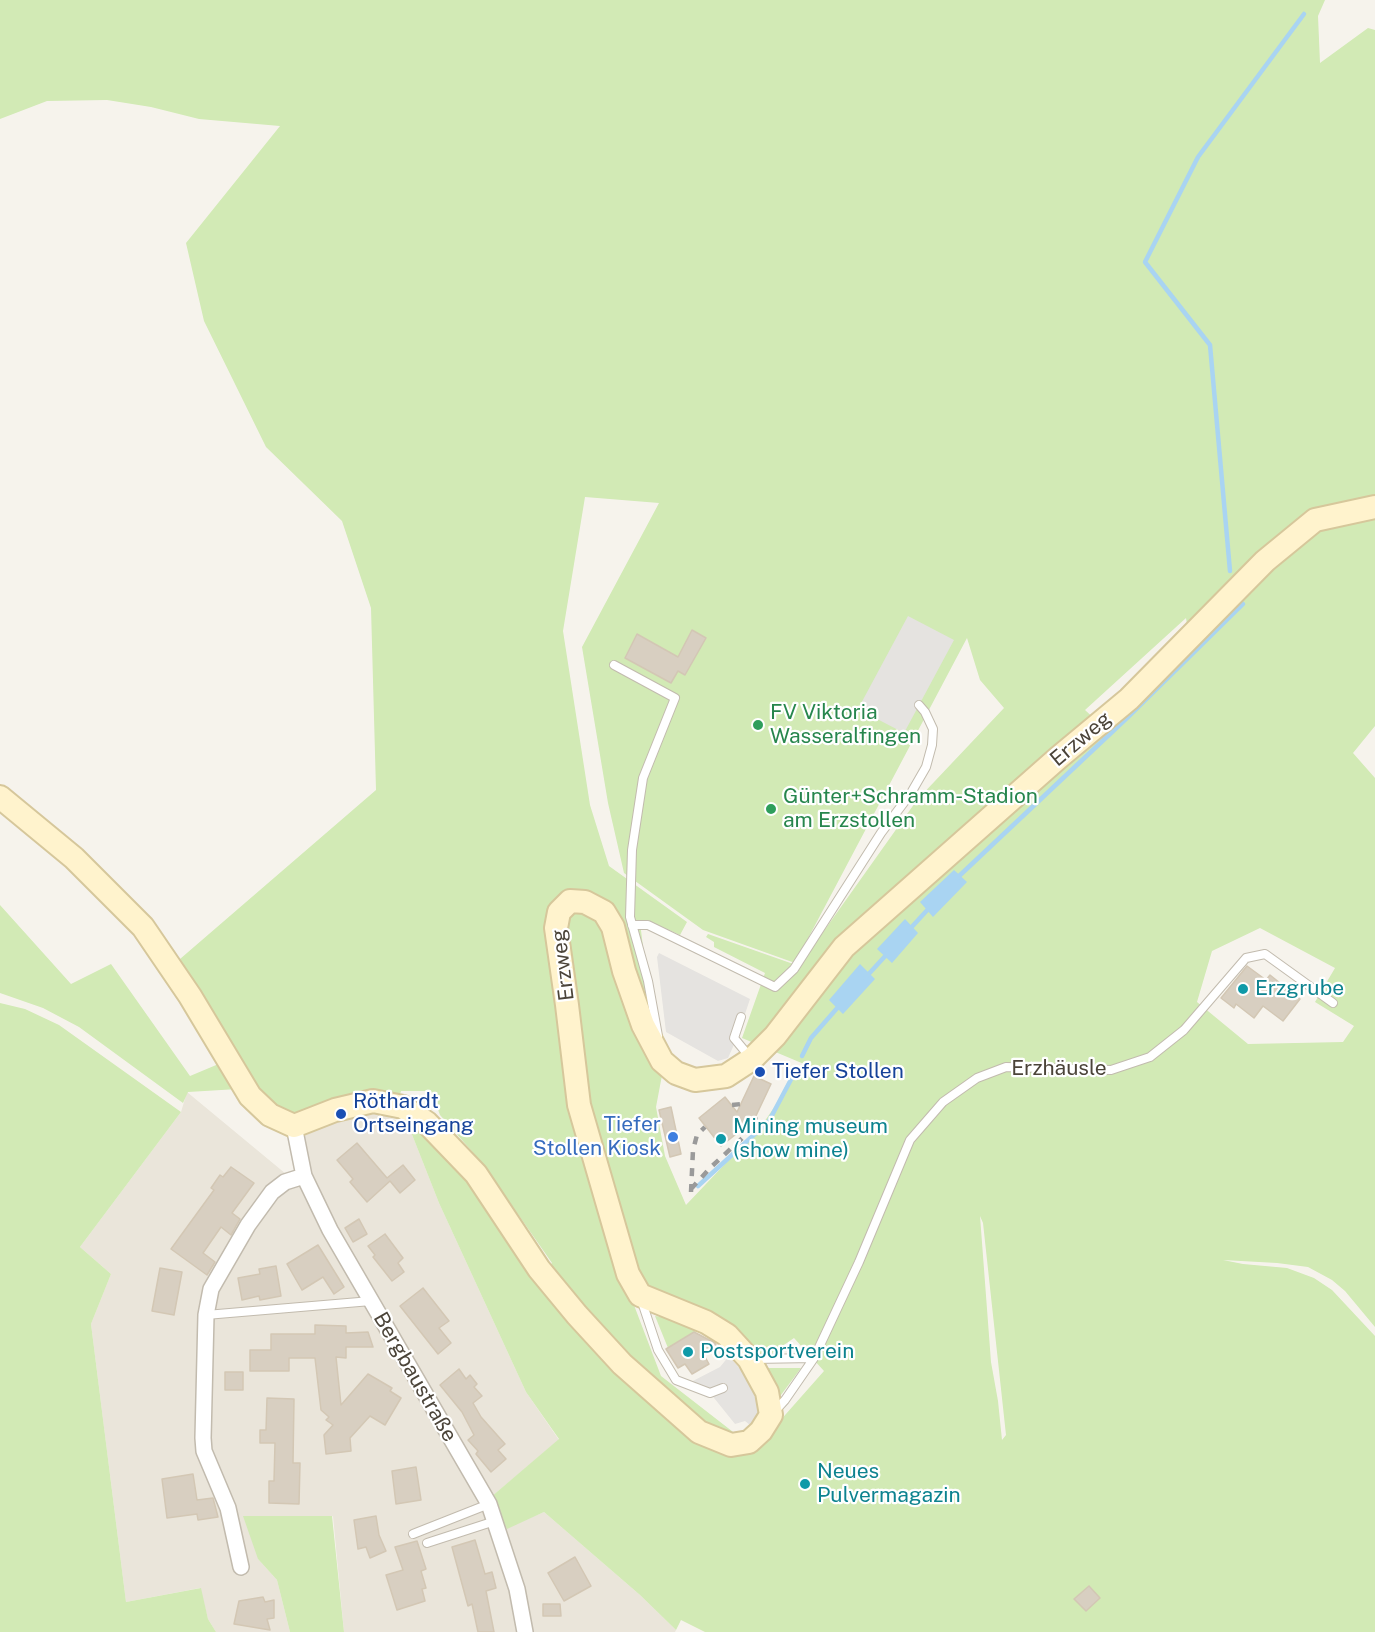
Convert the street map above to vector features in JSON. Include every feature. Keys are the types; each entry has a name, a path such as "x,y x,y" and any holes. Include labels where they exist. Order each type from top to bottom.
{"street":[{"name":"Erzweg","path":"640,1295 628,1274 618,1244 579,1105 556,928 559,912 570,901 585,902 603,912 613,927 624,971 643,1024 662,1061 676,1073 695,1080 726,1076 752,1059 775,1036 844,947 1058,758 1129,699 1266,561 1315,520 1375,507"},
{"path":"0,797 74,858 143,927 190,996 250,1096 270,1116 294,1126 335,1110 373,1101 403,1107 427,1123 476,1174 539,1269 622,1364 699,1432 731,1445 749,1442 762,1431 771,1415 767,1392 749,1359 727,1335 706,1322 640,1295"},
{"name":"Bergbaustraße","path":"294,1126 304,1176 330,1230 489,1504 516,1588 525,1632"},
{"path":"241,1567 228,1508 204,1451 206,1316 211,1289 254,1217 272,1192 285,1182 304,1176"}],"lane":[{"path":"614,665 675,698 642,778 632,850 630,918 648,981 657,1031 658,1053"},
{"path":"632,925 648,925 775,987 795,969 881,833 927,767 933,745 933,729 919,705"},
{"name":"Erzhäusle","path":"771,1415 785,1400 814,1358 859,1262 910,1140 943,1102 977,1078 1006,1067 1111,1070 1150,1057 1184,1030 1246,958 1265,954 1333,1003"},
{"path":"741,1017 734,1038 752,1059"},
{"path":"640,1295 658,1350 676,1380 710,1393 723,1388"},
{"path":"206,1316 371,1301"},
{"path":"749,1359 814,1358"},
{"path":"413,1533 489,1504"},
{"path":"427,1543 495,1521"}],"shaded area":[{"path":"908,616 954,640 904,733 858,709"},
{"path":"659,953 750,999 728,1058 718,1061 666,1032 657,957"},
{"path":"187,1092 286,1174 309,1172 300,1129 379,1112 399,1122 411,1132 439,1203 526,1392 559,1440 491,1497 507,1528 544,1512 640,1595 676,1630 675,1632 344,1632 333,1516 258,1559 277,1580 290,1632 216,1632 208,1619 200,1588 126,1602 91,1324 111,1274 80,1247 181,1112"},
{"path":"729,1356 746,1376 760,1409 757,1418 750,1425 745,1421 735,1424 710,1393 687,1384 720,1367"}],"green space":[{"path":"0,0 1325,0 1318,16 1320,63 1368,28 1375,30 1375,726 1353,753 1375,778 1375,1327 1345,1291 1332,1280 1308,1267 1223,1260 1287,1268 1314,1278 1332,1290 1375,1336 1375,1632 705,1632 681,1620 676,1630 640,1595 544,1512 507,1529 491,1497 559,1439 526,1392 439,1203 411,1132 399,1122 412,1121 475,1185 539,1278 552,1263 483,1164 440,1115 431,1091 401,1091 399,1098 285,1115 264,1100 180,959 376,790 371,608 342,521 266,447 204,321 186,243 280,126 199,119 151,107 107,100 47,101 0,119","holes":["585,497 659,503 582,647 608,803 624,873 703,930 795,963 967,638 980,680 1004,708 917,800 799,966 708,934 706,937 714,942 714,947 765,973 742,1038 804,1064 762,1125 686,1205 665,1156 656,1107 663,1070 651,1013 640,922 647,920 680,935 687,922 609,866 590,805 563,631","1186,618 1191,650 1111,734 1085,710","1260,928 1335,968 1315,1002 1354,1026 1343,1042 1248,1044 1197,1002 1212,951","980,1216 983,1223 1006,1435 1002,1440 991,1362","629,1292 748,1341 765,1358 794,1338 824,1371 755,1449 661,1376"]},
{"path":"0,905 71,984 111,964 190,1076 221,1063 238,1089 188,1092 183,1103 79,1027 43,1008 0,993"},
{"path":"0,1003 25,1009 59,1025 181,1112 80,1247 111,1274 91,1324 126,1602 201,1588 208,1619 216,1632 0,1632"},
{"path":"655,1316 683,1320 701,1328 668,1348"},
{"path":"762,1368 801,1368 778,1399"},
{"path":"243,1516 332,1516 344,1632 290,1632 277,1580 258,1559"}],"water":[{"path":"954,870 967,882 933,917 920,902"},
{"path":"905,919 918,933 892,963 877,949"},
{"path":"860,964 875,979 843,1014 829,1000"}],"building":[{"path":"692,630 706,638 685,675 678,671 671,683 625,658 637,634 678,657"},
{"path":"1247,966 1266,980 1270,975 1300,999 1283,1021 1263,1006 1254,1018 1236,1004 1234,1008 1221,998"},
{"path":"754,1076 771,1084 754,1120 721,1146 699,1118 725,1097 737,1112"},
{"path":"671,1107 681,1154 670,1157 659,1110"},
{"path":"357,1143 387,1178 403,1165 415,1180 400,1193 390,1181 367,1202 350,1182 353,1179 337,1160"},
{"path":"231,1167 254,1183 232,1213 240,1219 231,1235 221,1227 203,1253 215,1262 207,1275 171,1249 214,1190 211,1188 220,1175 223,1177"},
{"path":"359,1219 367,1234 353,1242 345,1228"},
{"path":"385,1234 403,1258 398,1263 404,1272 392,1281 373,1257 375,1255 368,1246"},
{"path":"318,1245 344,1287 334,1294 323,1277 302,1290 287,1264"},
{"path":"276,1266 281,1296 260,1300 259,1296 242,1300 238,1278 260,1274 259,1269"},
{"path":"160,1268 182,1272 174,1315 152,1311"},
{"path":"423,1288 449,1321 439,1328 451,1343 438,1354 400,1306"},
{"path":"315,1325 346,1326 346,1333 368,1332 373,1347 346,1347 346,1358 336,1357 341,1405 368,1374 392,1388 390,1391 401,1398 385,1425 370,1416 350,1438 351,1451 326,1454 324,1435 333,1425 326,1420 329,1417 321,1410 315,1358 289,1358 289,1371 250,1371 250,1350 271,1350 271,1334 315,1334"},
{"name":"Postsportverein","path":"694,1332 715,1343 717,1347 704,1355 709,1364 692,1374 685,1364 678,1368 666,1349"},
{"path":"459,1369 466,1379 470,1375 477,1384 474,1387 482,1396 473,1403 481,1417 505,1444 498,1450 506,1459 491,1472 468,1440 474,1435 462,1412 440,1385"},
{"path":"225,1372 243,1372 243,1390 225,1390"},
{"path":"267,1398 294,1399 293,1463 300,1463 299,1504 269,1503 269,1481 274,1481 275,1443 260,1443 260,1430 266,1430"},
{"path":"416,1467 421,1500 396,1504 392,1471"},
{"path":"193,1474 197,1500 213,1498 218,1517 198,1520 197,1514 167,1518 162,1479"},
{"path":"376,1516 379,1535 386,1551 370,1558 366,1547 358,1549 354,1520"},
{"path":"475,1540 485,1574 492,1572 496,1588 486,1591 494,1632 478,1632 472,1604 468,1606 452,1547"},
{"path":"417,1541 426,1569 421,1571 426,1588 422,1589 425,1601 397,1610 386,1575 403,1570 395,1547"},
{"path":"575,1557 591,1586 564,1601 548,1573"},
{"path":"1089,1586 1100,1598 1086,1611 1074,1599"},
{"path":"263,1597 265,1602 274,1600 274,1618 267,1619 270,1630 234,1624 239,1601"},
{"path":"543,1604 560,1604 561,1616 543,1616"}],"waterway":[{"path":"1230,571 1210,345 1145,262 1198,157 1304,14"},
{"path":"957,878 1129,716 1243,604"},
{"path":"908,931 931,906"},
{"path":"865,978 888,953"},
{"path":"802,1056 811,1038 839,1006"},
{"path":"698,1186 769,1121 796,1070"}],"railway":[{"path":"732,1105 741,1104"},
{"path":"691,1189 752,1129 756,1117"},
{"path":"691,1192 693,1150 697,1135 705,1127"}],"place":[{"name":"FV Viktoria Wasseralfingen","path":"758,725"},
{"name":"Günter+Schramm-Stadion am Erzstollen","path":"771,809"},
{"name":"Erzgrube","path":"1243,989"},
{"name":"Tiefer Stollen","path":"760,1072"},
{"name":"Röthardt Ortseingang","path":"341,1114"},
{"name":"Tiefer Stollen Kiosk","path":"673,1137"},
{"name":"Mining museum (show mine)","path":"721,1139"},
{"name":"Postsportverein","path":"688,1352"},
{"name":"Neues Pulvermagazin","path":"805,1484"}]}
